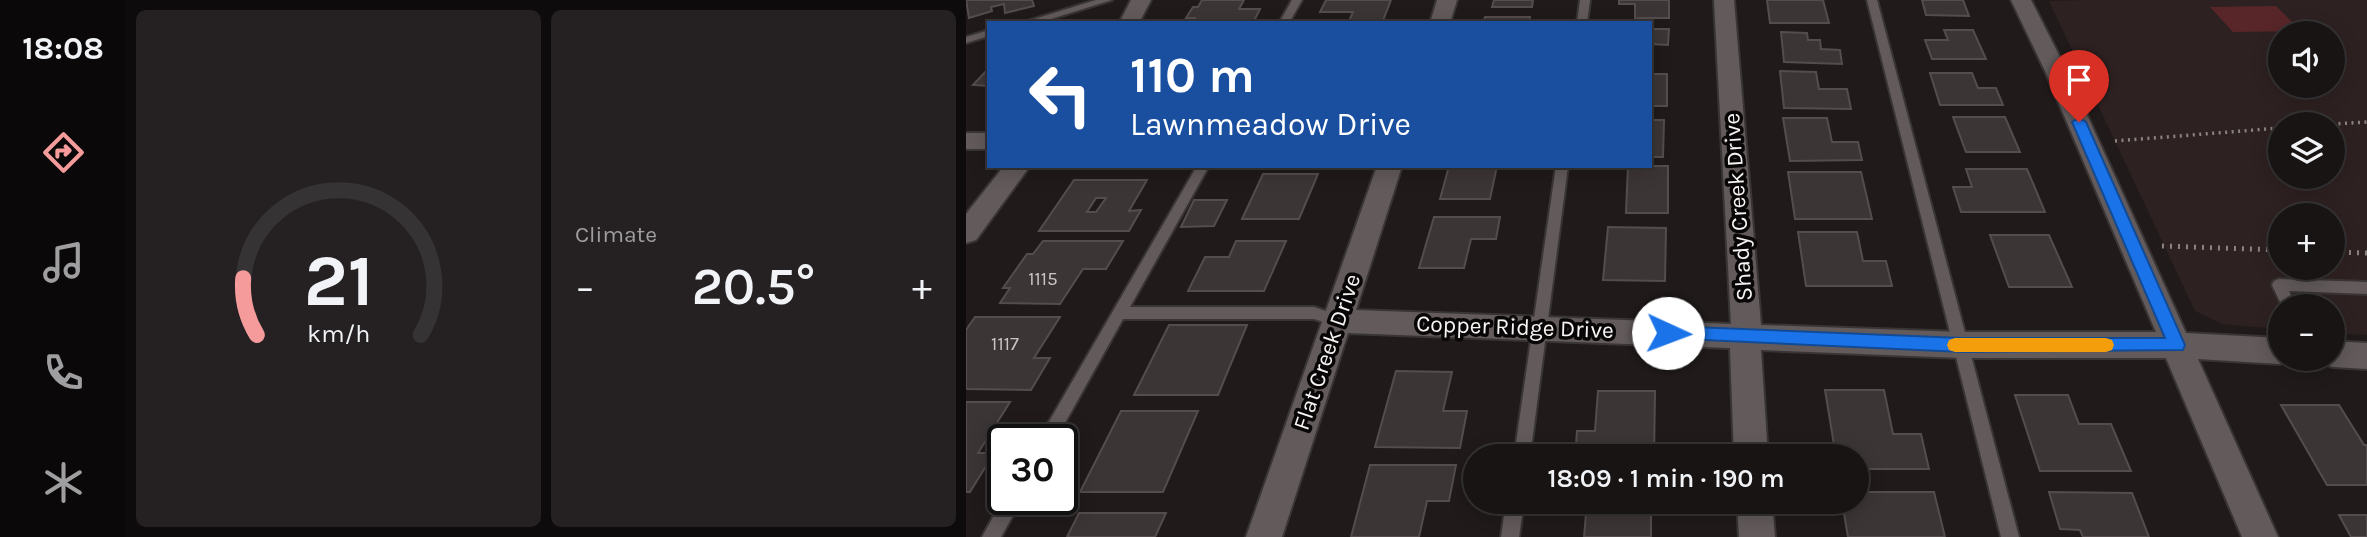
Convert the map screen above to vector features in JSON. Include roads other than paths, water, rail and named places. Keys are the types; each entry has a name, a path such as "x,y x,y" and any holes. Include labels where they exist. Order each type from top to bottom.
{"street":[{"path":"1130,21 1141,0"},
{"path":"1441,21 1447,0"},
{"name":"Shady Creek Drive","path":"1724,0 1746,306 1750,444"},
{"path":"2021,0 2057,73 2260,537"},
{"path":"966,141 987,141"},
{"path":"966,233 1016,168"},
{"name":"Flat Creek Drive","path":"1264,537 1390,168"},
{"name":"Copper Ridge Drive","path":"1338,321 1962,345 2176,345 2268,350"},
{"path":"2345,355 2367,356"},
{"path":"1755,514 1757,537"}],"lane":[{"path":"1033,21 1107,0"},
{"path":"1285,21 1297,0"},
{"path":"1582,21 1585,0"},
{"path":"1872,0 2010,537"},
{"path":"966,40 987,34"},
{"path":"1056,424 1202,168"},
{"path":"1523,444 1562,168"},
{"path":"2283,294 2279,285 2367,288"},
{"path":"1119,313 1314,313 1338,321"},
{"path":"1510,537 1513,514"},
{"path":"991,537 1004,515"}]}
